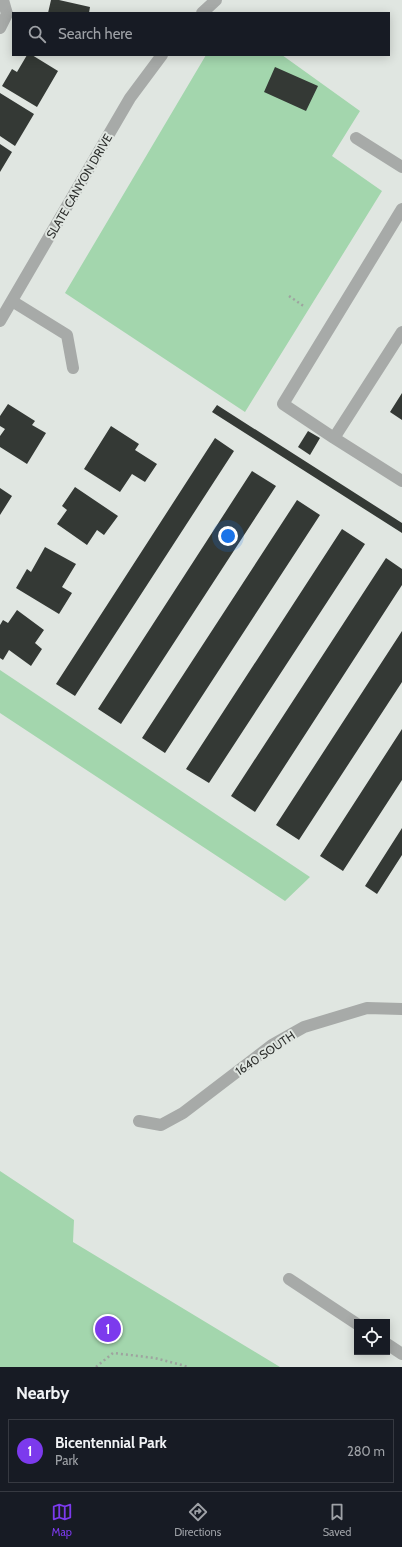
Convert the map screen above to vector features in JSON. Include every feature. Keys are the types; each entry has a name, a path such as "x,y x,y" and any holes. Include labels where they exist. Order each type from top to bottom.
{"street":[{"path":"203,12 216,0"},
{"path":"0,28 6,14 4,4"},
{"name":"SLATE CANYON DRIVE","path":"0,321 130,98 161,56"},
{"path":"356,138 402,167"},
{"path":"402,209 283,404 402,481"},
{"path":"12,301 67,335 73,368"},
{"path":"334,438 402,332"},
{"name":"1640 SOUTH","path":"139,1121 161,1125 183,1113 272,1045 304,1027 367,1008 402,1009"},
{"path":"289,1279 354,1322"},
{"path":"390,1346 402,1354"}],"path":[{"path":"289,296 305,307"},
{"path":"96,1367 113,1353 156,1358 189,1367"}],"green space":[{"path":"205,56 283,56 360,111 332,156 382,191 245,412 65,293"},
{"path":"0,670 310,877 285,901 0,713"},
{"path":"0,1171 74,1220 73,1242 280,1367 0,1367"}],"building":[{"path":"51,0 59,0 90,7 89,12 48,12"},
{"path":"26,56 34,56 58,71 37,107 2,86 12,69 17,72"},
{"path":"275,67 318,86 306,111 264,92"},
{"path":"0,93 34,114 15,146 0,136"},
{"path":"0,144 12,152 0,172"},
{"path":"402,393 402,420 390,412"},
{"path":"8,404 35,421 32,425 46,433 27,464 0,447 0,436 5,429 0,426 0,416"},
{"path":"217,405 402,523 402,533 212,412"},
{"path":"111,426 139,444 135,450 157,464 145,482 132,474 120,492 84,469"},
{"path":"308,431 320,438 310,455 298,447"},
{"path":"215,438 234,451 75,696 56,684"},
{"path":"252,471 276,486 121,724 98,709"},
{"path":"75,487 118,516 104,535 97,530 87,545 57,524 67,510 62,506"},
{"path":"0,488 12,496 0,515"},
{"path":"297,500 320,515 165,753 142,738"},
{"path":"342,529 365,544 209,783 186,769"},
{"path":"45,547 76,564 62,587 72,593 59,614 16,588 27,569 31,572"},
{"path":"386,558 402,569 402,585 255,812 231,796"},
{"path":"17,610 44,630 35,643 42,649 31,666 9,650 3,660 0,658 0,625 3,620 8,623"},
{"path":"402,631 402,682 299,840 276,825"},
{"path":"402,729 402,780 343,871 320,856"},
{"path":"402,828 402,855 377,894 365,886"}],"place":[{"name":"Bicentennial Park","path":"108,1329"}]}
